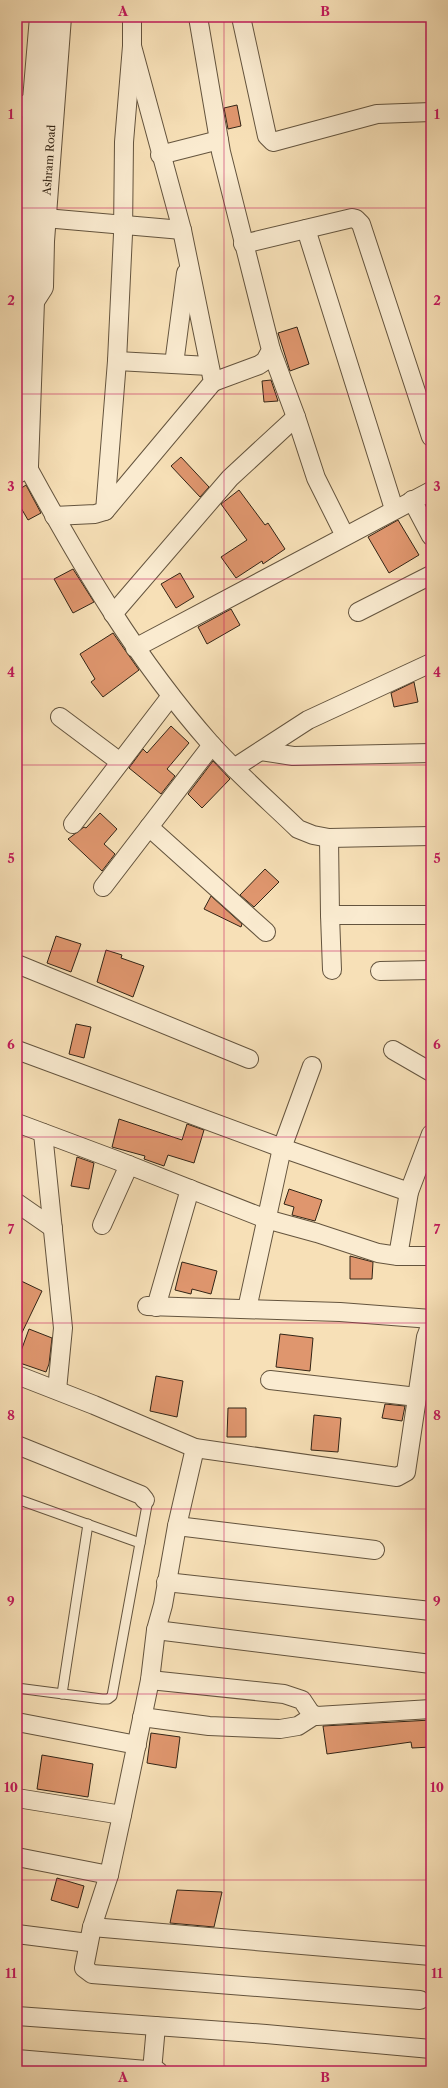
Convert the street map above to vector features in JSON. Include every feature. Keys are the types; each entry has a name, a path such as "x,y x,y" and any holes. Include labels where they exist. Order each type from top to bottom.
{"street":[{"name":"Ashram Road","path":"22,469 33,301 42,288 29,242 35,103 41,17"},
{"name":"Ashram Road","path":"29,242 45,218 35,103 60,17"},
{"path":"105,511 117,361 123,224 124,142 132,46 132,17"},
{"path":"198,17 219,140 243,244 271,350 296,417 316,478 345,536"},
{"path":"241,17 267,136 273,142 377,114 393,112 431,112"},
{"path":"54,516 95,514 105,511 211,374 182,230 160,155 132,46"},
{"path":"160,155 219,140"},
{"path":"45,218 182,230"},
{"path":"243,244 352,218 356,219 361,224 431,437"},
{"path":"306,228 394,509"},
{"path":"174,364 188,259"},
{"path":"117,361 174,364 211,374 259,365 265,361 271,350"},
{"path":"113,614 230,478 296,417"},
{"path":"22,469 54,516 72,550 135,648 212,745 298,829 313,835 329,838 359,839 431,836"},
{"path":"135,648 394,509 431,491"},
{"path":"412,500 431,536"},
{"path":"358,612 431,575"},
{"path":"234,768 308,720 431,663"},
{"path":"73,824 172,696"},
{"path":"60,717 120,762"},
{"path":"103,887 212,745"},
{"path":"261,751 294,756 431,753"},
{"path":"149,827 266,932"},
{"path":"329,838 332,970"},
{"path":"330,915 431,915"},
{"path":"17,964 249,1059"},
{"path":"380,971 431,970"},
{"path":"17,1050 282,1148 409,1192"},
{"path":"393,1050 431,1072"},
{"path":"247,1309 282,1148 312,1066"},
{"path":"17,1123 266,1219 317,1233 378,1253 398,1256 431,1256"},
{"path":"43,1133 63,1328 57,1390"},
{"path":"398,1256 409,1192 431,1134"},
{"path":"102,1225 129,1165"},
{"path":"190,1189 151,1306 340,1312 431,1320"},
{"path":"17,1203 53,1228"},
{"path":"17,1375 57,1390 195,1448 396,1477 406,1472 426,1337 431,1324"},
{"path":"270,1380 417,1397"},
{"path":"17,1445 141,1495 145,1500"},
{"path":"195,1448 177,1526 163,1604 156,1630 150,1680 137,1745 109,1874 90,1935 84,1968 92,1974 420,2000"},
{"path":"177,1526 375,1550"},
{"path":"166,1582 431,1611"},
{"path":"156,1630 431,1664"},
{"path":"150,1680 284,1694 302,1700 310,1712 315,1715"},
{"path":"142,1717 209,1726 280,1729 298,1726 315,1715 431,1709"},
{"path":"17,1722 137,1745"},
{"path":"17,1798 122,1815"},
{"path":"17,1857 109,1874"},
{"path":"17,1934 90,1935 431,1956"},
{"path":"17,2016 431,2048"},
{"path":"152,2071 156,2026"},
{"path":"17,2059 158,2071"}],"lane":[{"path":"17,1498 140,1543"},
{"path":"17,1688 102,1699 108,1699 112,1696 147,1505 145,1500"},
{"path":"62,1694 88,1524"}],"building":[{"path":"237,105 241,126 228,129 224,108"},
{"path":"297,327 309,364 290,371 278,333"},
{"path":"271,380 278,401 264,402 262,381"},
{"path":"181,457 209,487 200,497 171,466"},
{"path":"26,485 41,513 28,520 17,501 17,491"},
{"path":"239,490 265,525 268,523 285,549 263,564 262,561 236,578 221,557 247,540 221,504"},
{"path":"398,520 419,555 389,573 368,537"},
{"path":"73,569 94,602 73,613 54,579"},
{"path":"180,573 194,597 176,608 161,584"},
{"path":"231,609 240,625 207,644 198,627"},
{"path":"113,633 139,670 103,697 91,682 95,679 80,654"},
{"path":"414,682 418,702 394,707 391,693"},
{"path":"171,726 189,743 167,769 175,776 161,794 129,768 143,749 147,753"},
{"path":"213,761 230,779 202,808 188,794"},
{"path":"100,813 117,829 104,844 115,854 102,871 68,839 84,827 86,828"},
{"path":"265,869 279,882 254,907 240,895"},
{"path":"211,896 242,924 241,927 204,909"},
{"path":"56,936 81,944 71,972 47,963"},
{"path":"106,950 122,955 121,958 144,966 133,997 97,982"},
{"path":"76,1024 91,1027 84,1058 69,1054"},
{"path":"119,1119 182,1140 187,1124 204,1130 194,1163 168,1155 164,1166 144,1159 145,1156 112,1147"},
{"path":"77,1157 94,1163 89,1189 71,1186"},
{"path":"289,1189 322,1200 315,1221 292,1215 294,1207 284,1204"},
{"path":"350,1256 373,1262 372,1279 350,1279"},
{"path":"182,1262 217,1271 211,1294 192,1289 191,1294 175,1290"},
{"path":"17,1279 42,1291 17,1343"},
{"path":"29,1329 52,1338 49,1364 46,1372 17,1362"},
{"path":"280,1334 313,1338 310,1371 276,1367"},
{"path":"156,1376 183,1381 177,1417 150,1411"},
{"path":"385,1404 405,1406 402,1421 382,1418"},
{"path":"228,1408 246,1408 246,1437 227,1437"},
{"path":"314,1415 341,1418 338,1452 311,1450"},
{"path":"431,1720 431,1747 412,1748 411,1742 327,1754 323,1726"},
{"path":"151,1733 180,1737 176,1768 147,1763"},
{"path":"42,1755 93,1764 88,1797 37,1789"},
{"path":"57,1878 84,1886 78,1908 51,1900"},
{"path":"177,1890 222,1892 214,1927 170,1923"}]}
